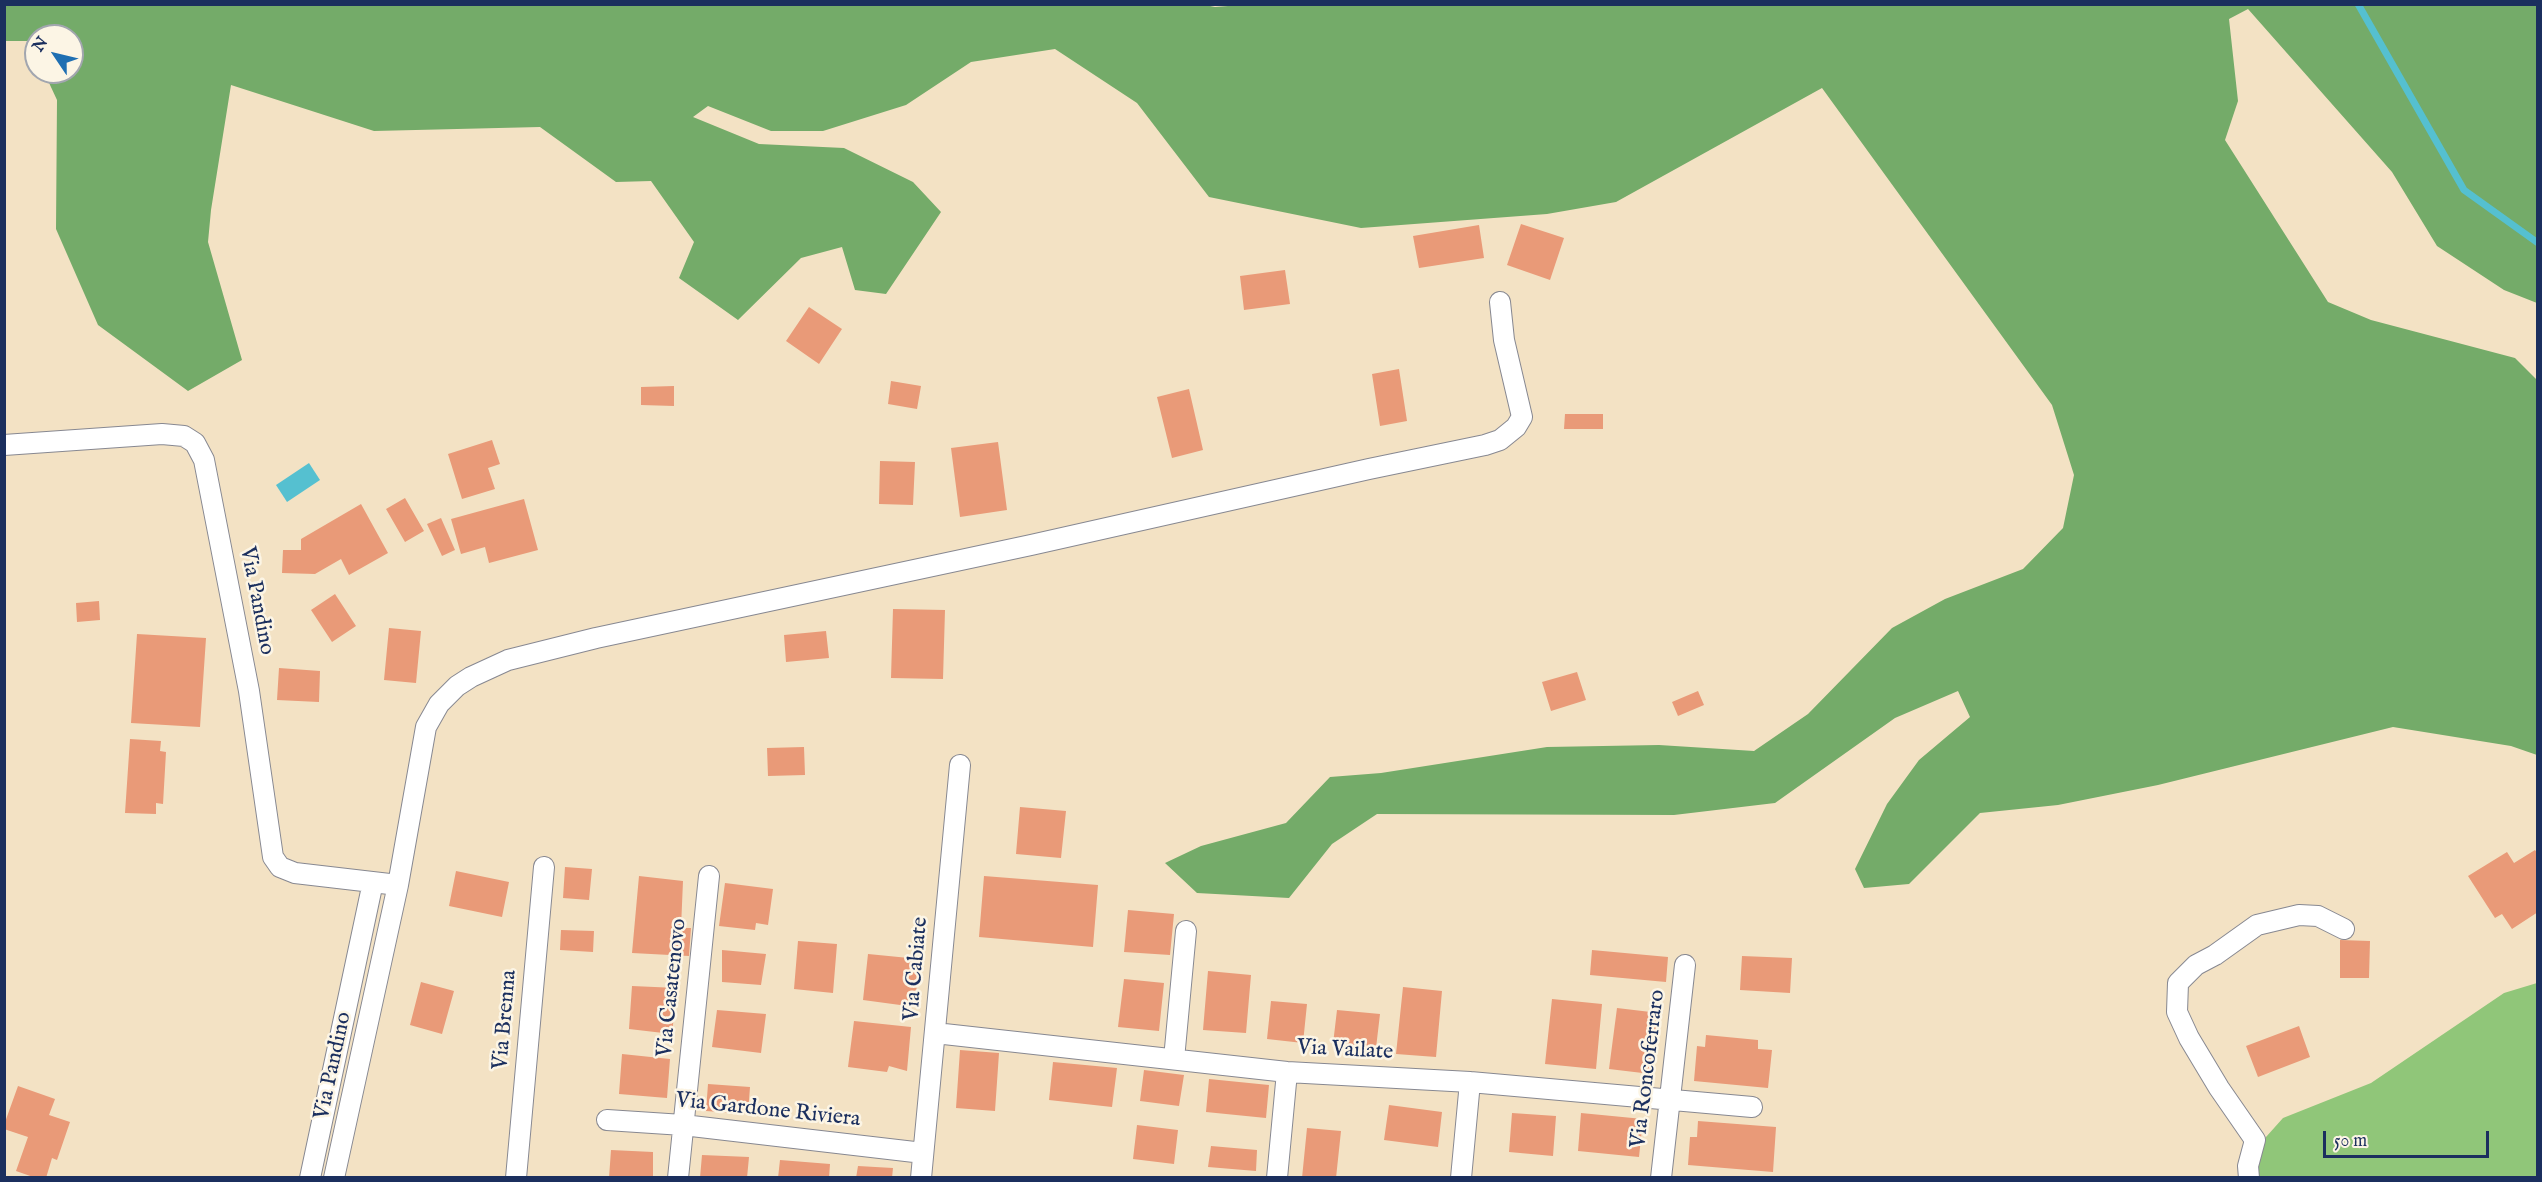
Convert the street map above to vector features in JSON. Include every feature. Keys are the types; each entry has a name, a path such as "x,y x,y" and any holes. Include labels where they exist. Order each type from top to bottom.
{"street":[{"path":"398,885 426,727 433,711 445,697 471,677 508,660 596,639 1020,548 1500,440 1516,427 1521,417 1504,340 1500,302"},
{"name":"Via Pandino","path":"4,445 162,434 184,436 195,443 204,460 249,691 273,857 280,867 295,873 398,885 334,1178"},
{"name":"Via Cabiate","path":"921,1178 960,765"},
{"name":"Via Brenna","path":"516,1178 544,867"},
{"name":"Via Casatenovo","path":"678,1178 709,876"},
{"name":"Via Pandino","path":"310,1178 373,882"},
{"path":"2249,1178 2248,1166 2255,1140 2219,1088 2189,1038 2177,1011 2178,983 2196,965 2215,955 2257,926 2299,915 2308,915 2318,916 2344,929"},
{"path":"1174,1059 1186,931"},
{"name":"Via Roncoferraro","path":"1661,1178 1685,965"},
{"name":"Via Vailate","path":"935,1033 1287,1071 1470,1082 1752,1107"},
{"path":"1277,1178 1287,1071"},
{"path":"1461,1178 1470,1082"},
{"name":"Via Gardone Riviera","path":"607,1120 682,1125 923,1153"}],"green space":[{"path":"5,4 1205,5 1215,7 1254,4 2537,5 2537,303 2504,290 2437,246 2392,172 2248,9 2229,19 2238,101 2225,140 2328,302 2371,320 2515,358 2537,380 2537,755 2511,746 2393,727 2158,785 2058,805 1980,813 1909,884 1864,888 1855,869 1887,804 1919,760 1970,717 1958,691 1895,718 1775,803 1674,815 1377,814 1332,844 1289,898 1197,893 1165,863 1201,846 1286,823 1330,777 1381,773 1547,747 1659,745 1754,751 1808,714 1892,628 1945,599 2023,569 2063,528 2074,475 2052,405 1822,88 1616,202 1547,214 1361,228 1209,197 1137,103 1055,49 971,62 906,105 823,131 771,131 708,106 693,117 759,144 844,148 913,182 941,212 886,294 855,290 842,247 801,258 738,320 679,278 694,242 651,181 616,182 540,127 374,131 231,85 208,242 242,360 188,391 98,325 56,229 57,100 50,84 84,84 84,24 24,24 24,41 4,41"},
{"path":"2537,983 2537,1177 2256,1178 2255,1169 2266,1137 2283,1118 2371,1083 2504,993"}],"water":[{"path":"309,463 320,480 287,502 276,485"}],"building":[{"path":"1521,224 1564,238 1550,280 1507,265"},
{"path":"1479,225 1484,258 1419,268 1413,236"},
{"path":"1285,270 1290,304 1244,310 1240,276"},
{"path":"809,307 842,329 819,364 786,341"},
{"path":"1399,369 1407,421 1380,426 1372,374"},
{"path":"891,381 921,386 917,409 888,404"},
{"path":"674,386 674,406 641,405 641,387"},
{"path":"1189,389 1203,450 1172,458 1157,397"},
{"path":"1565,414 1603,414 1603,429 1564,429"},
{"path":"492,440 500,464 488,468 495,489 462,499 448,454"},
{"path":"998,442 1007,510 960,517 951,448"},
{"path":"880,461 915,462 913,505 879,504"},
{"path":"405,498 424,531 405,542 386,509"},
{"path":"524,499 538,550 489,563 485,547 461,554 451,519"},
{"path":"361,504 388,553 349,575 341,559 315,574 282,573 283,550 301,550 301,539"},
{"path":"441,518 455,550 442,556 427,524"},
{"path":"335,594 356,626 332,642 311,610"},
{"path":"99,601 100,620 77,622 76,603"},
{"path":"893,609 945,610 943,679 891,678"},
{"path":"389,628 421,631 416,683 384,680"},
{"path":"826,631 829,658 786,662 784,635"},
{"path":"137,634 206,638 200,727 131,723"},
{"path":"279,668 320,671 319,702 277,700"},
{"path":"1577,672 1586,700 1551,711 1542,682"},
{"path":"1698,691 1704,705 1678,716 1672,702"},
{"path":"130,739 161,741 160,751 166,752 163,804 156,803 156,814 125,813"},
{"path":"804,747 805,775 768,776 767,748"},
{"path":"1020,807 1066,811 1061,858 1016,854"},
{"path":"2535,850 2538,854 2538,912 2512,929 2502,914 2495,918 2468,876 2507,852 2514,863"},
{"path":"565,867 592,869 589,900 563,898"},
{"path":"456,871 509,882 502,917 449,906"},
{"path":"639,876 683,881 681,928 691,928 689,956 632,953"},
{"path":"984,876 1098,885 1093,947 979,937"},
{"path":"725,883 773,889 768,925 756,923 755,930 719,926"},
{"path":"1128,910 1174,914 1170,955 1124,952"},
{"path":"561,930 594,931 593,952 560,950"},
{"path":"2340,940 2370,941 2369,978 2340,978"},
{"path":"798,941 837,944 833,993 794,989"},
{"path":"722,950 766,954 761,985 722,982"},
{"path":"1592,950 1668,957 1666,982 1590,975"},
{"path":"868,954 919,959 915,1007 863,1000"},
{"path":"1742,956 1792,958 1790,993 1740,990"},
{"path":"1208,971 1251,975 1246,1033 1203,1030"},
{"path":"1124,979 1164,983 1159,1031 1118,1027"},
{"path":"421,982 454,991 442,1034 410,1025"},
{"path":"632,986 677,988 672,1034 629,1029"},
{"path":"1403,987 1442,991 1436,1057 1396,1054"},
{"path":"1552,999 1602,1004 1596,1069 1545,1064"},
{"path":"1271,1001 1307,1004 1303,1043 1267,1039"},
{"path":"1617,1008 1659,1013 1651,1074 1609,1069"},
{"path":"717,1010 766,1014 761,1053 712,1047"},
{"path":"1337,1010 1380,1014 1376,1048 1333,1044"},
{"path":"854,1021 911,1027 907,1071 889,1066 887,1072 848,1067"},
{"path":"2299,1026 2310,1057 2258,1077 2246,1046"},
{"path":"1706,1035 1758,1040 1758,1049 1772,1050 1768,1088 1694,1081 1697,1046 1705,1047"},
{"path":"960,1050 999,1053 995,1111 956,1108"},
{"path":"622,1054 670,1059 667,1098 619,1094"},
{"path":"1053,1062 1117,1068 1112,1107 1049,1100"},
{"path":"1144,1070 1184,1075 1179,1106 1140,1101"},
{"path":"1209,1079 1269,1085 1266,1118 1206,1112"},
{"path":"708,1084 750,1087 748,1114 706,1111"},
{"path":"18,1086 55,1099 49,1115 70,1122 57,1160 52,1158 46,1178 36,1178 16,1171 28,1137 4,1129 4,1125"},
{"path":"1389,1105 1442,1112 1438,1147 1384,1140"},
{"path":"1512,1113 1556,1116 1553,1156 1509,1152"},
{"path":"1581,1113 1643,1119 1639,1157 1578,1151"},
{"path":"1698,1121 1776,1127 1773,1172 1688,1165 1690,1137 1697,1137"},
{"path":"1137,1125 1178,1130 1174,1164 1133,1159"},
{"path":"1307,1128 1341,1131 1336,1178 1302,1178"},
{"path":"1211,1146 1257,1150 1256,1171 1208,1167"},
{"path":"611,1150 653,1152 653,1178 609,1178"},
{"path":"702,1155 749,1157 747,1178 700,1178"},
{"path":"780,1160 830,1164 829,1178 778,1178"},
{"path":"858,1166 893,1168 892,1178 856,1178"}],"waterway":[{"path":"2358,4 2464,190 2538,243"}]}
